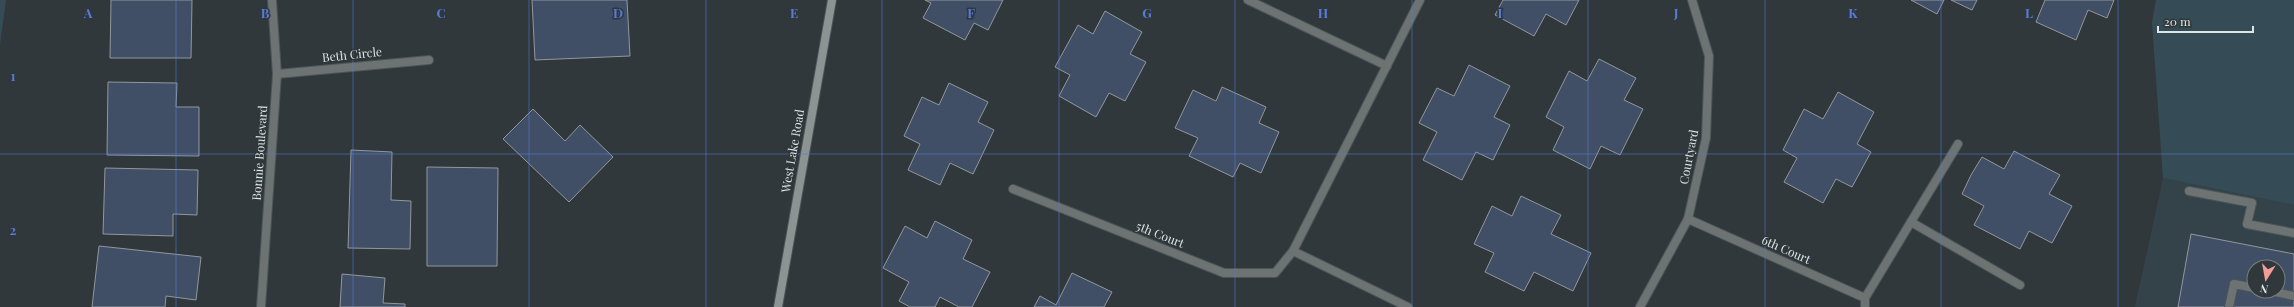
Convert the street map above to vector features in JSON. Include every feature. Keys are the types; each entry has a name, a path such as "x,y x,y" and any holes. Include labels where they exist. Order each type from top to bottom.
{"street":[{"name":"Bonnie Boulevard","path":"261,307 277,74 272,0"},
{"name":"West Lake Road","path":"778,307 832,0"},
{"path":"1248,0 1387,66"},
{"name":"5th Court","path":"1013,189 1224,273 1275,273 1294,251 1420,0"},
{"name":"Courtyard","path":"1640,307 1688,219 1706,138 1708,56 1692,0"},
{"name":"Beth Circle","path":"277,74 429,60"},
{"path":"1865,307 1865,298 1958,144"},
{"path":"2189,191 2252,203 2248,224 2294,233"},
{"name":"6th Court","path":"1688,219 1865,298"},
{"path":"1911,222 2020,285"},
{"path":"1294,251 1408,307"},
{"path":"2230,307 2234,284 2246,286"}],"shaded area":[{"path":"0,0 6,0 0,45"},
{"path":"2156,0 2294,0 2294,205 2163,178 2152,22"},
{"path":"2163,178 2294,205 2294,307 2135,307"}],"building":[{"path":"111,0 192,0 191,58 110,58"},
{"path":"532,0 627,0 630,56 535,60"},
{"path":"925,0 1003,0 988,30 974,23 965,40 923,18 931,3"},
{"path":"1503,0 1579,0 1566,25 1546,14 1534,36 1495,15"},
{"path":"1911,0 1944,0 1937,14"},
{"path":"1951,0 1977,0 1972,10"},
{"path":"2045,0 2114,0 2107,18 2088,10 2076,40 2036,22"},
{"path":"1105,11 1142,32 1130,54 1146,62 1125,101 1109,93 1096,117 1059,96 1070,75 1055,67 1078,25 1093,34"},
{"path":"1599,59 1636,78 1624,100 1643,109 1620,155 1601,146 1590,169 1553,150 1564,127 1546,117 1569,71 1587,81"},
{"path":"1469,65 1510,86 1494,117 1510,125 1493,160 1476,152 1462,180 1423,160 1437,132 1419,123 1437,88 1454,96"},
{"path":"108,82 177,83 176,107 199,107 199,156 107,155"},
{"path":"949,83 988,102 978,122 994,130 973,174 950,163 940,185 908,170 920,144 904,136 922,97 939,105"},
{"path":"1222,87 1266,107 1259,123 1279,132 1261,173 1240,163 1233,177 1189,156 1198,138 1175,128 1193,90 1216,101"},
{"path":"1838,92 1874,112 1857,144 1871,152 1852,187 1836,179 1823,203 1784,182 1797,158 1783,150 1804,109 1823,119"},
{"path":"533,109 565,141 580,125 613,157 569,202 503,139"},
{"path":"351,150 392,152 391,200 411,201 410,249 348,248"},
{"path":"2014,151 2060,175 2049,194 2072,206 2052,243 2029,231 2020,249 1974,225 1984,206 1962,194 1971,175 1982,157 2004,169"},
{"path":"427,167 498,168 497,266 427,266"},
{"path":"105,168 198,170 197,215 173,214 173,236 103,234"},
{"path":"1521,196 1561,215 1551,234 1591,253 1573,291 1534,272 1524,291 1485,272 1494,253 1474,244 1492,206 1512,216"},
{"path":"935,221 972,240 963,259 990,272 972,307 959,307 940,297 935,307 910,307 899,301 909,282 883,268 905,226 927,238"},
{"path":"2191,234 2294,254 2294,307 2178,307"},
{"path":"99,246 201,257 196,300 166,296 165,307 92,307"},
{"path":"1072,273 1112,292 1104,307 1034,307 1040,296 1056,305"},
{"path":"342,274 385,278 383,303 405,304 405,307 340,307"}]}
